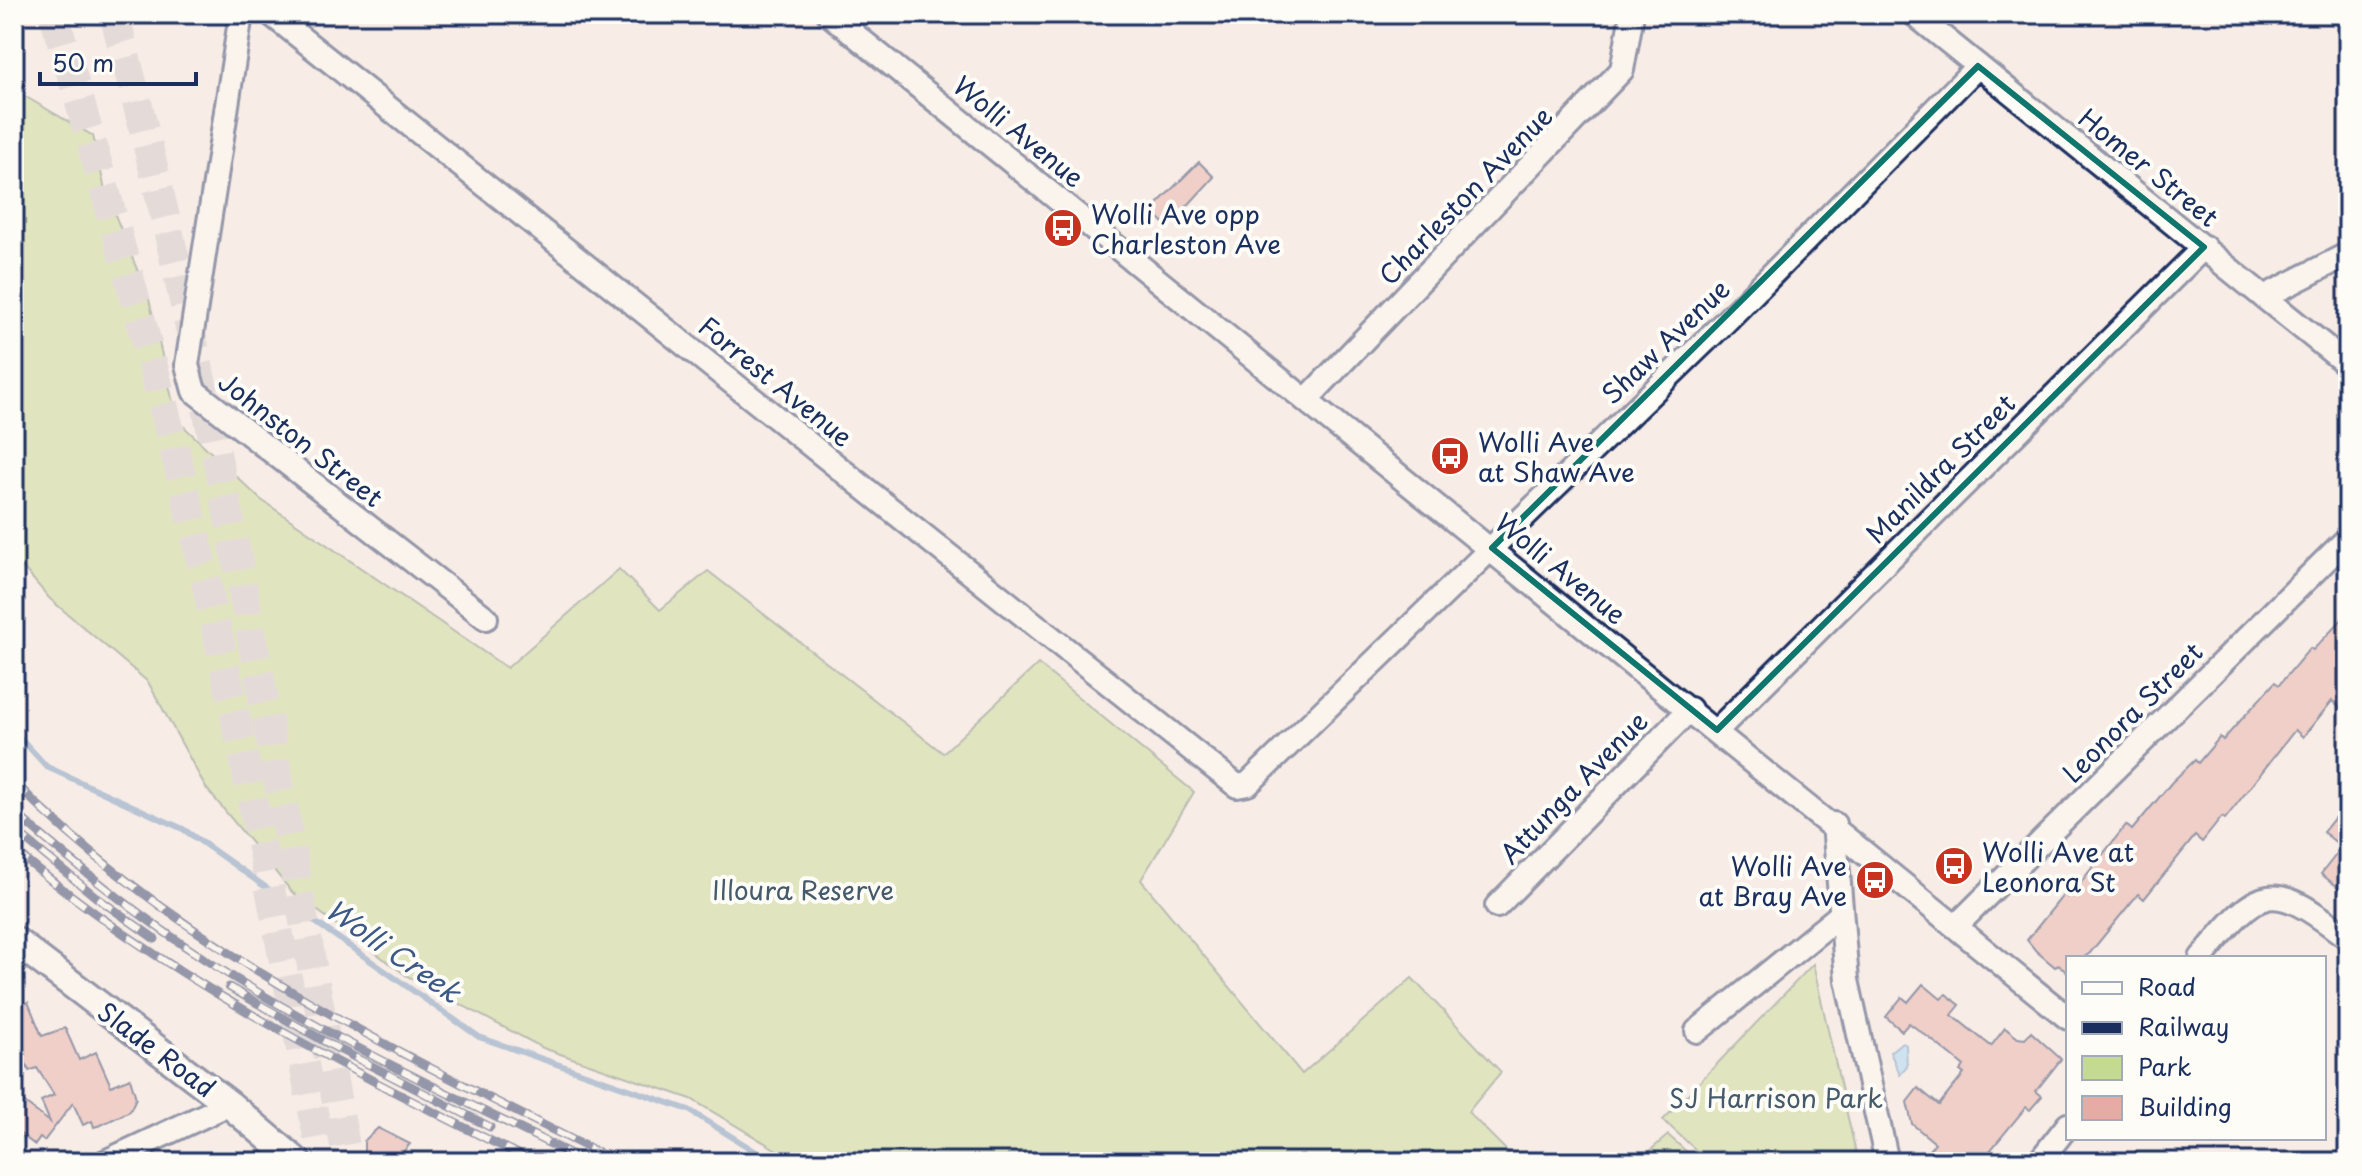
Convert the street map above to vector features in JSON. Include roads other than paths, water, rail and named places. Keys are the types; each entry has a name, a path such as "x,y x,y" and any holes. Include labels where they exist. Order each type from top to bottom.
{"main road":[{"name":"Slade Road","path":"14,940 229,1104 297,1162"}],"street":[{"name":"Johnston Street","path":"241,14 187,365 194,391 486,618"},
{"name":"Forrest Avenue","path":"271,14 1237,786 1248,784"},
{"name":"Wolli Avenue","path":"829,14 1834,824 2066,1016"},
{"name":"Charleston Avenue","path":"1308,398 1622,70 1632,14"},
{"name":"Homer Street","path":"1914,14 2348,365"},
{"name":"Shaw Avenue","path":"1248,784 1875,173 1978,66"},
{"name":"Manildra Street","path":"1717,730 2204,247"},
{"path":"2264,297 2348,254"},
{"name":"Leonora Street","path":"1956,926 2348,538"},
{"name":"Attunga Avenue","path":"1497,906 1690,709"},
{"path":"1834,824 1847,980 1887,1162"},
{"path":"2207,951 2244,910 2270,897 2297,900 2348,938"},
{"path":"1697,1031 1840,915"},
{"path":"105,1162 229,1104"},
{"path":"2039,1162 2066,1128"}],"water":[{"path":"1902,1042 1906,1045 1907,1067 1900,1075 1890,1052"}],"waterway":[{"name":"Wolli Creek","path":"14,731 47,767 183,829 479,1037 689,1110 772,1162"}],"tunnel":[{"path":"54,14 124,259 188,504 242,750 323,1162"},
{"path":"114,14 150,156 214,442 348,1162"}],"railway":[{"path":"14,782 80,843 150,898 223,949 377,1040 617,1162"},
{"path":"14,812 131,908 252,988 394,1066 587,1162"},
{"path":"14,830 96,897 155,939"},
{"path":"14,850 135,942 199,983 330,1058 533,1162"},
{"path":"229,987 331,1045 490,1127"}],"place":[{"name":"Wolli Ave opp Charleston Ave","path":"1063,228"},
{"name":"Wolli Ave at Shaw Ave","path":"1450,456"},
{"name":"Wolli Ave at Leonora St","path":"1954,866"},
{"name":"Wolli Ave at Bray Ave","path":"1875,880"}],"park label":[{"name":"Illoura Reserve","path":"803,889"},
{"name":"SJ Harrison Park","path":"1776,1097"}]}
